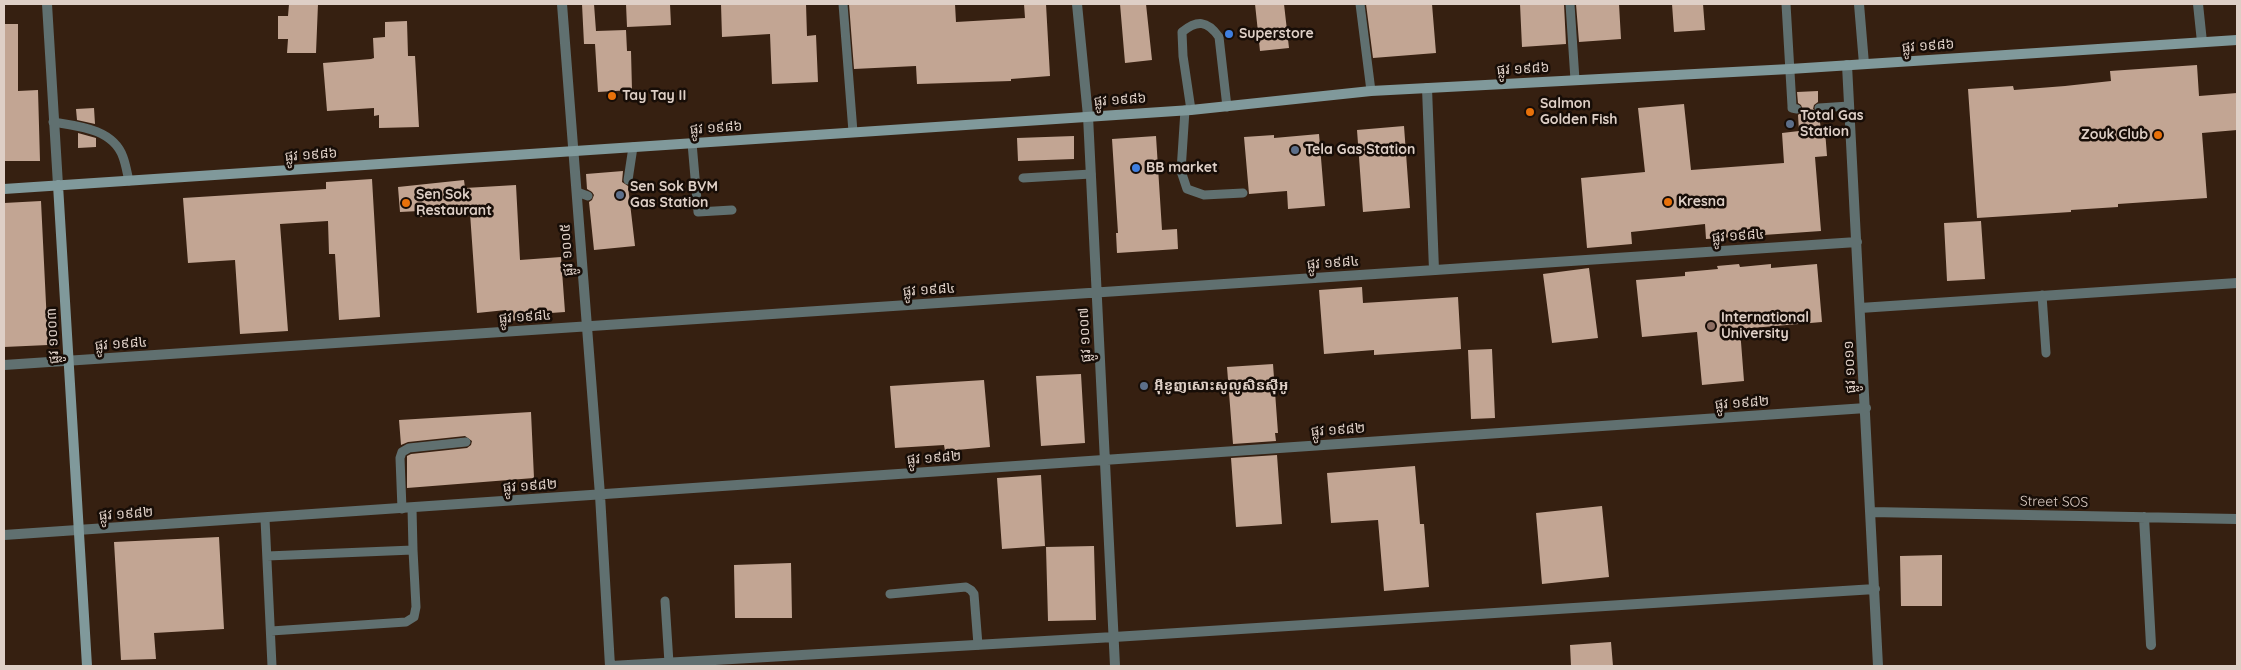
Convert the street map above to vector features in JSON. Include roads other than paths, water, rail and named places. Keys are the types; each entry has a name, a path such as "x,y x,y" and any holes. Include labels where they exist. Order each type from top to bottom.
{"main road":[{"name":"ផ្លូវ ១៩៨៦","path":"4,189 1188,110 1371,91 1790,69 2237,40"},
{"name":"ផ្លូវ ១០០៣","path":"58,185 88,666"}],"street":[{"name":"ផ្លូវ ១០០៣","path":"48,4 53,122 58,185"},
{"name":"ផ្លូវ ១០០៥","path":"562,4 600,495 610,666"},
{"name":"ផ្លូវ ១០០៧","path":"1076,4 1088,116 1115,666"},
{"path":"1859,4 1864,64"},
{"path":"2198,4 2202,42"},
{"name":"ផ្លូវ ១០១១","path":"1847,65 1876,589 1878,666"},
{"path":"1427,88 1434,270"},
{"name":"ផ្លូវ ១៩៨៤","path":"4,365 1857,242"},
{"path":"1860,308 2237,282"},
{"name":"ផ្លូវ ១៩៨២","path":"4,535 265,519 1866,408"},
{"name":"Street SOS","path":"1871,512 2237,519"},
{"path":"2144,517 2150,645"},
{"path":"610,666 1114,637 1876,589"}],"lane":[{"path":"843,4 853,132"},
{"path":"1360,4 1371,91"},
{"path":"1570,4 1575,80"},
{"path":"1786,4 1792,108 1797,109"},
{"path":"1226,107 1219,37 1214,29 1205,24 1192,24 1182,32 1188,110 1181,170 1187,189 1204,195 1243,193"},
{"path":"1819,108 1849,106"},
{"path":"53,122 90,128 108,138 123,155 129,181"},
{"path":"692,143 698,212 732,210"},
{"path":"628,180 634,147"},
{"path":"1023,178 1091,174"},
{"path":"576,192 588,196"},
{"path":"2042,295 2046,353"},
{"path":"270,631 406,622 414,617 416,607 413,550 400,458 402,452 409,448 466,442"},
{"path":"265,519 272,666"},
{"path":"267,556 413,550"},
{"path":"890,594 966,587 974,594 978,645"},
{"path":"665,601 669,663"}],"place":[{"name":"Superstore","path":"1229,34"},
{"name":"Tay Tay II","path":"612,96"},
{"name":"Salmon Golden Fish","path":"1530,112"},
{"name":"Total Gas Station","path":"1790,124"},
{"name":"Zouk Club","path":"2158,135"},
{"name":"Tela Gas Station","path":"1295,150"},
{"name":"BB market","path":"1136,168"},
{"name":"Sen Sok BVM Gas Station","path":"620,195"},
{"name":"Kresna","path":"1668,202"},
{"name":"Sen Sok Restaurant","path":"406,203"},
{"name":"International University","path":"1711,326"},
{"name":"អ៊ីខូញសោះសូលូសិនស៊ីអូ","path":"1144,386"}]}
